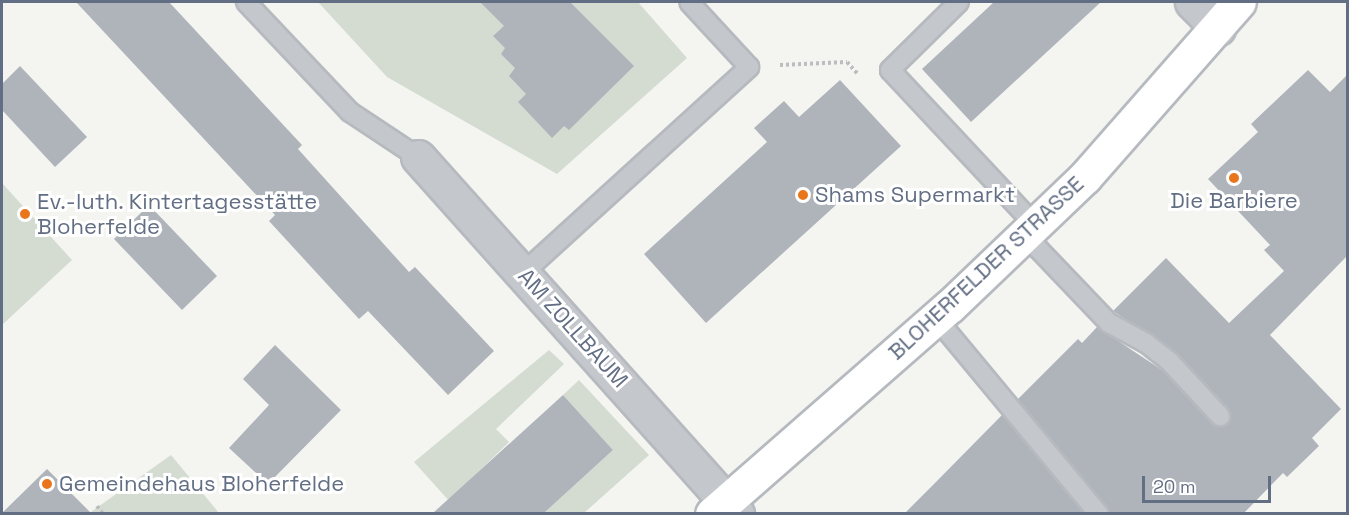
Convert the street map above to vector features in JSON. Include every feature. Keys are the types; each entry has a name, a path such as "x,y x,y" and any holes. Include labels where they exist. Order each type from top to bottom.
{"street":[{"path":"1192,2 1218,28"},
{"name":"BLOHERFELDER STRASSE","path":"726,509 936,318 1085,177 1239,2"},
{"name":"AM ZOLLBAUM","path":"418,157 523,273 726,509"}],"lane":[{"path":"246,2 350,112 418,157"},
{"path":"523,273 749,67 689,2"},
{"path":"959,2 890,70 1109,323 1162,356 1220,416"},
{"path":"936,318 1099,513"}],"path":[{"path":"749,67 847,62 862,78"},
{"path":"97,506 103,513"}],"shaded area":[{"path":"318,2 638,2 687,58 557,174 387,77"},
{"path":"2,183 72,260 2,325"},
{"path":"549,350 564,364 496,429 509,442 471,479 503,513 460,513 414,462"},
{"path":"579,380 649,455 584,513 544,513 613,450 563,395"},
{"path":"171,455 219,513 88,514"}],"building":[{"path":"76,2 169,2 302,145 298,149 409,272 415,267 494,351 448,395 368,311 359,319 269,221 275,215"},
{"path":"480,2 570,2 634,66 569,130 564,126 552,138 518,102 526,94 509,76 515,68 501,54 505,48 493,36 504,26"},
{"path":"994,2 1101,2 971,122 922,69"},
{"path":"20,66 87,137 55,167 2,110 2,84"},
{"path":"1308,70 1330,92 1347,75 1347,256 1270,335 1341,409 1312,438 1319,446 1287,477 1283,473 1244,513 1110,513 1018,399 1078,339 1082,343 1097,327 1162,370 1212,424 1222,427 1228,424 1228,408 1178,354 1113,311 1166,258 1229,323 1284,271 1264,250 1270,245 1208,179 1258,132 1251,124"},
{"path":"840,80 901,146 706,323 644,254 767,142 754,128 784,101 799,117"},
{"path":"149,205 217,276 182,310 114,239"},
{"path":"275,345 341,410 268,484 229,448 269,405 243,379"},
{"path":"563,395 613,450 544,513 433,513"},
{"path":"1002,415 1084,513 905,513 933,485"},
{"name":"Gemeindehaus Bloherfelde","path":"47,469 91,513 2,513"}],"place":[{"name":"Die Barbiere","path":"1234,178"},
{"name":"Shams Supermarkt","path":"803,195"},
{"name":"Ev.-luth. Kintertagesstätte Bloherfelde","path":"25,214"},
{"name":"Gemeindehaus Bloherfelde","path":"47,484"}]}
